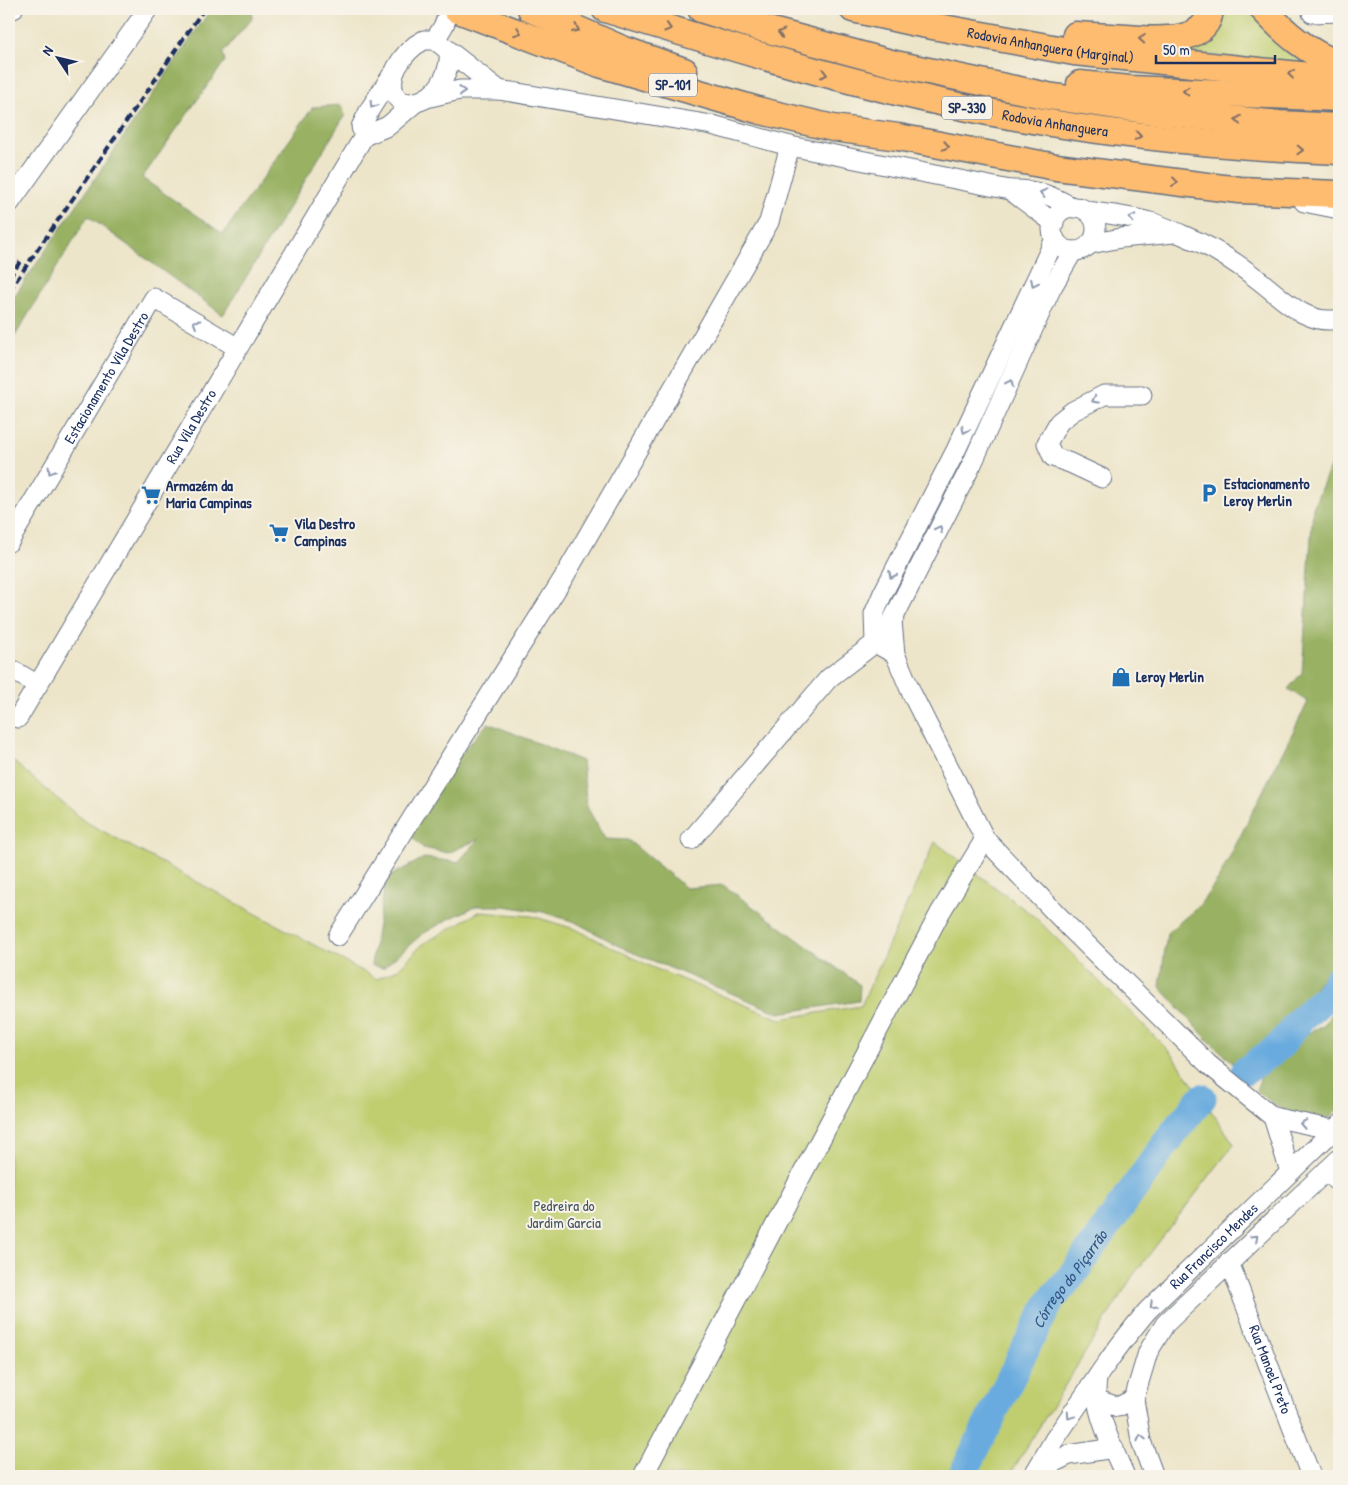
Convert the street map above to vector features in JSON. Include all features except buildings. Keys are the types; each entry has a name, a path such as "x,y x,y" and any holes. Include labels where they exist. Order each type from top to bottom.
{"highway":[{"path":"532,9 622,49 714,82 898,137 1056,167 1238,190 1339,194"},
{"name":"Rodovia Anhanguera","path":"605,9 822,73 954,105 1150,137 1279,149 1339,151"},
{"name":"Rodovia Anhanguera","path":"701,9 761,28 895,64 1048,96 1158,112 1339,128"},
{"name":"Rodovia Anhanguera (Marginal)","path":"853,9 916,23 1074,52 1339,79"},
{"path":"916,23 1163,41 1183,37 1196,31 1206,23 1210,9"},
{"path":"1263,9 1282,30 1301,45 1339,64"},
{"name":"SP-101","path":"447,27 600,64 751,108 833,128 898,137"},
{"path":"895,64 1008,78 1130,89 1339,98"}],"street":[{"path":"9,10 13,9"},
{"path":"9,204 148,9"},
{"path":"1312,13 1339,12"},
{"path":"447,27 499,90"},
{"path":"364,136 388,126 436,89 446,75 450,59 447,27"},
{"name":"Rua Vila Destro","path":"18,718 364,136 361,127 370,109 399,63 416,44 447,27"},
{"path":"392,76 391,87 396,96 406,103 460,90 499,90 712,125 790,146 1010,190 1027,189 1052,195 1092,216 1096,230 1095,238 1086,248 1073,251 1059,245 1054,231 1010,190"},
{"path":"338,936 564,576 769,222 790,146"},
{"path":"1238,190 1339,209"},
{"path":"1290,1172 1272,1117 1208,1064 1070,928 985,839 887,645 874,614 956,450 1061,212 1080,209 1125,216 1152,223 1201,243 1259,280 1294,308 1318,319 1339,319"},
{"path":"1090,244 1122,238 1175,233"},
{"path":"691,840 829,678 887,645 892,620 972,464 1051,289 1073,251"},
{"name":"Estacionamento Vila Destro","path":"9,542 154,298 238,348"},
{"path":"1102,478 1070,463 1053,458 1047,443 1059,422 1104,395 1142,395"},
{"path":"9,668 38,685"},
{"path":"643,1476 940,913 985,839"},
{"path":"1272,1117 1337,1127"},
{"name":"Rua Francisco Mendes","path":"1034,1474 1054,1440 1119,1344 1147,1311 1337,1127"},
{"name":"Rua Francisco Mendes","path":"1134,1399 1148,1352 1166,1324 1229,1262 1335,1171"},
{"name":"Rua Manoel Preto","path":"1229,1262 1311,1476"},
{"path":"1098,1376 1098,1400 1103,1424 1125,1476"},
{"path":"1098,1400 1118,1407 1134,1399 1141,1441 1154,1476"},
{"name":"Rua Francisco Mendes","path":"1034,1474 1068,1454 1114,1448"}],"green space":[{"path":"211,9 253,9 252,18 223,53 225,61 142,178 223,234 313,107 341,105 345,115 223,315 88,216 9,346 9,304"},
{"path":"1220,9 1255,9 1317,66 1169,51"},
{"path":"1339,445 1339,958 1317,984 1279,1036 1238,1067 1208,1040 1160,987 1167,933 1199,906 1218,880 1308,702 1288,689 1302,673 1313,508"},
{"path":"488,723 582,761 587,807 605,839 628,840 686,888 723,885 860,985 859,1001 779,1013 627,950 575,922 543,912 504,906 476,906 421,935 383,968 371,965 386,878 424,858 458,862 479,839 448,853 423,848 408,833 457,758"},
{"name":"Pedreira do Jardim Garcia","path":"9,758 84,821 377,979 398,969 423,944 479,912 532,916 575,929 656,969 780,1019 861,1006 935,842 1036,918 1172,1054 1234,1144 1132,1277 1009,1476 9,1476"},
{"path":"1339,1005 1339,1108 1329,1118 1301,1118 1284,1111 1256,1091 1261,1076 1300,1037 1323,1026"}],"waterway":[{"name":"Córrego do Piçarrão","path":"1245,1071 1280,1046 1300,1020 1327,996 1339,978"},
{"name":"Córrego do Piçarrão","path":"962,1476 1051,1300 1073,1274 1174,1132 1202,1098"}],"railway":[{"path":"9,291 204,9"},
{"path":"9,278 22,259"}],"place":[{"name":"Estacionamento Leroy Merlin","path":"1209,493"},
{"name":"Armazém da Maria Campinas","path":"151,495"},
{"name":"Vila Destro Campinas","path":"279,533"},
{"name":"Leroy Merlin","path":"1121,677"}]}
